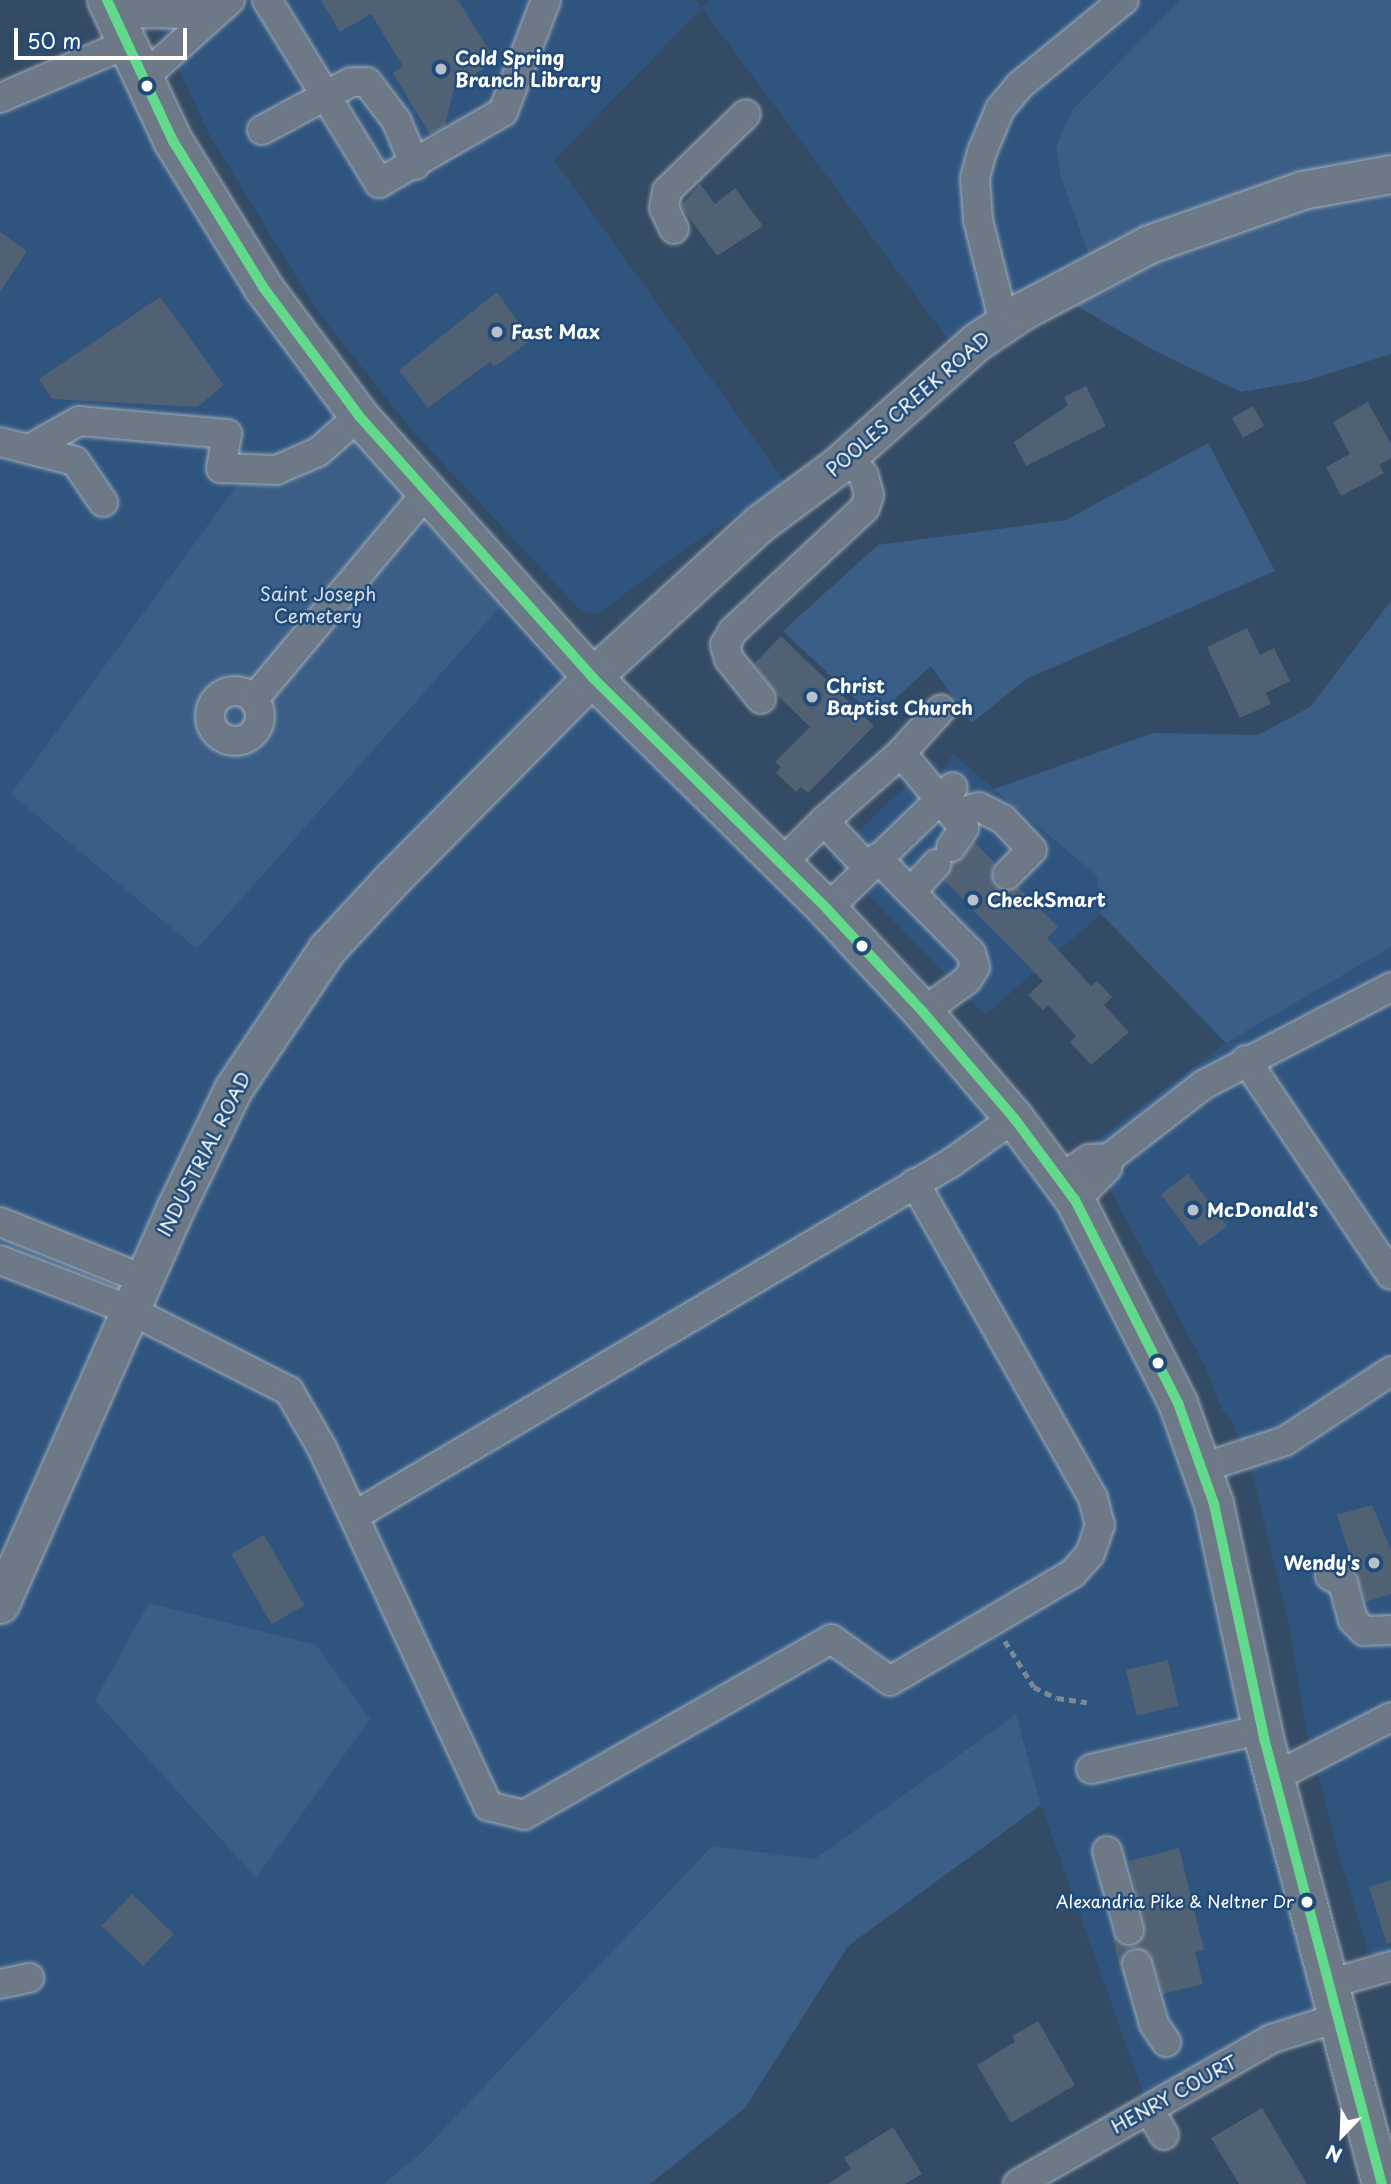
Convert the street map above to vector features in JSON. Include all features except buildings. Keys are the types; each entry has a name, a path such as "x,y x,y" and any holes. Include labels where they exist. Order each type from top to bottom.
{"highway":[{"path":"116,19 173,141 262,287 359,416 592,677 827,909 923,1012 1014,1118 1067,1190 1178,1403 1202,1468 1245,1636 1263,1730 1333,2001 1382,2163"}],"main road":[{"name":"POOLES CREEK ROAD","path":"592,677 760,523 849,456 960,356 1004,323 1149,244 1302,190 1391,174"},
{"name":"INDUSTRIAL ROAD","path":"0,1604 137,1295 233,1089 304,980 356,916 592,677"}],"street":[{"path":"267,0 379,183 415,165 503,112 546,0"},
{"path":"1004,323 978,220 975,178 982,152 1000,109 1020,85 1124,0"},
{"path":"0,98 116,19 219,7"},
{"path":"143,78 219,7"},
{"path":"262,130 351,82 367,82 396,120 415,165"},
{"path":"674,229 664,208 667,191 746,114"},
{"path":"31,448 79,421 227,434 222,468 276,470 318,452 359,416"},
{"path":"0,442 75,461 103,502"},
{"path":"761,699 729,659 725,645 733,631 865,509 869,495 864,475 849,456"},
{"path":"254,699 426,493"},
{"path":"781,864 824,821 901,753 941,709"},
{"path":"901,753 949,800 964,828 911,892"},
{"path":"827,909 872,862 949,800"},
{"path":"949,800 979,807 1003,819 1032,850 1007,875"},
{"path":"824,821 911,892 971,953 975,968 967,980 923,1012"},
{"path":"1067,1190 1107,1168 1109,1158 1203,1085 1246,1060 1391,988"},
{"path":"1246,1060 1391,1275"},
{"path":"354,1516 915,1183 1014,1118"},
{"path":"0,1222 137,1295 289,1391 354,1516 488,1806 524,1815 831,1639 890,1681 1073,1573 1090,1554 1100,1525 1093,1498 915,1183"},
{"path":"0,1260 137,1295"},
{"path":"1202,1468 1285,1441 1391,1371"},
{"path":"1330,1576 1343,1583 1353,1620 1364,1631 1391,1630"},
{"path":"1275,1777 1391,1717"},
{"path":"1091,1769 1263,1730"},
{"path":"1107,1851 1129,1930"},
{"path":"1137,1964 1154,2024 1166,2042"},
{"name":"HENRY COURT","path":"1018,2184 1271,2039 1391,1966"},
{"path":"0,1984 29,1978"},
{"path":"1149,2109 1164,2135"}],"path":[{"path":"1018,1663 1040,1692 1066,1701 1087,1702"}],"shaded area":[{"path":"147,0 696,0 701,7 710,0 1180,0 1072,110 1056,147 1061,178 1089,255 953,346 702,8 554,160 786,483 686,548 598,614 582,612 416,435 318,312 209,134"},
{"path":"126,44 173,141 514,591 1014,1118 1177,1403 1337,2018 1149,2109 1041,1805 1016,1714 815,1859 712,1846 421,2153 383,2184 0,2184 0,98"},
{"path":"953,754 1097,876 1101,914 985,1015 831,857 912,780 939,776"},
{"path":"1391,947 1391,1958 1387,1960 1369,1953 1338,1853 1305,1723 1289,1625 1255,1484 1233,1422 1222,1410 1204,1364 1087,1147 1226,1043"}],"green space":[{"path":"1180,0 1391,0 1391,162 1198,212 1089,255 1061,178 1056,147 1072,110"},
{"path":"1391,188 1391,354 1305,381 1241,392 1153,350 1068,301 1177,251 1353,189"},
{"name":"Saint Joseph Cemetery","path":"359,416 514,591 197,949 11,794 244,476"},
{"path":"1208,443 1275,571 1026,679 972,723 931,666 875,717 783,631 878,545 1066,520"},
{"path":"1391,601 1391,947 1226,1043 1101,914 1097,876 994,789 1153,733 1258,735 1310,707"},
{"path":"149,1603 316,1645 370,1719 256,1878 95,1700"},
{"path":"1016,1714 1041,1805 848,1946 745,2108 650,2184 383,2184 421,2153 712,1846 815,1859"}],"transit line":[{"path":"107,0 173,141 263,287 359,416 592,677 827,909 923,1012 1014,1118 1075,1200 1178,1403 1214,1504 1264,1738 1382,2184"}],"place":[{"name":"Cold Spring Branch Library","path":"441,69"},
{"name":"Fast Max","path":"497,332"},
{"name":"Christ Baptist Church","path":"812,697"},
{"name":"CheckSmart","path":"973,900"},
{"name":"McDonald's","path":"1193,1210"},
{"name":"Wendy's","path":"1374,1563"},
{"name":"Alexandria Pike & Neltner Dr","path":"1307,1902"}]}
